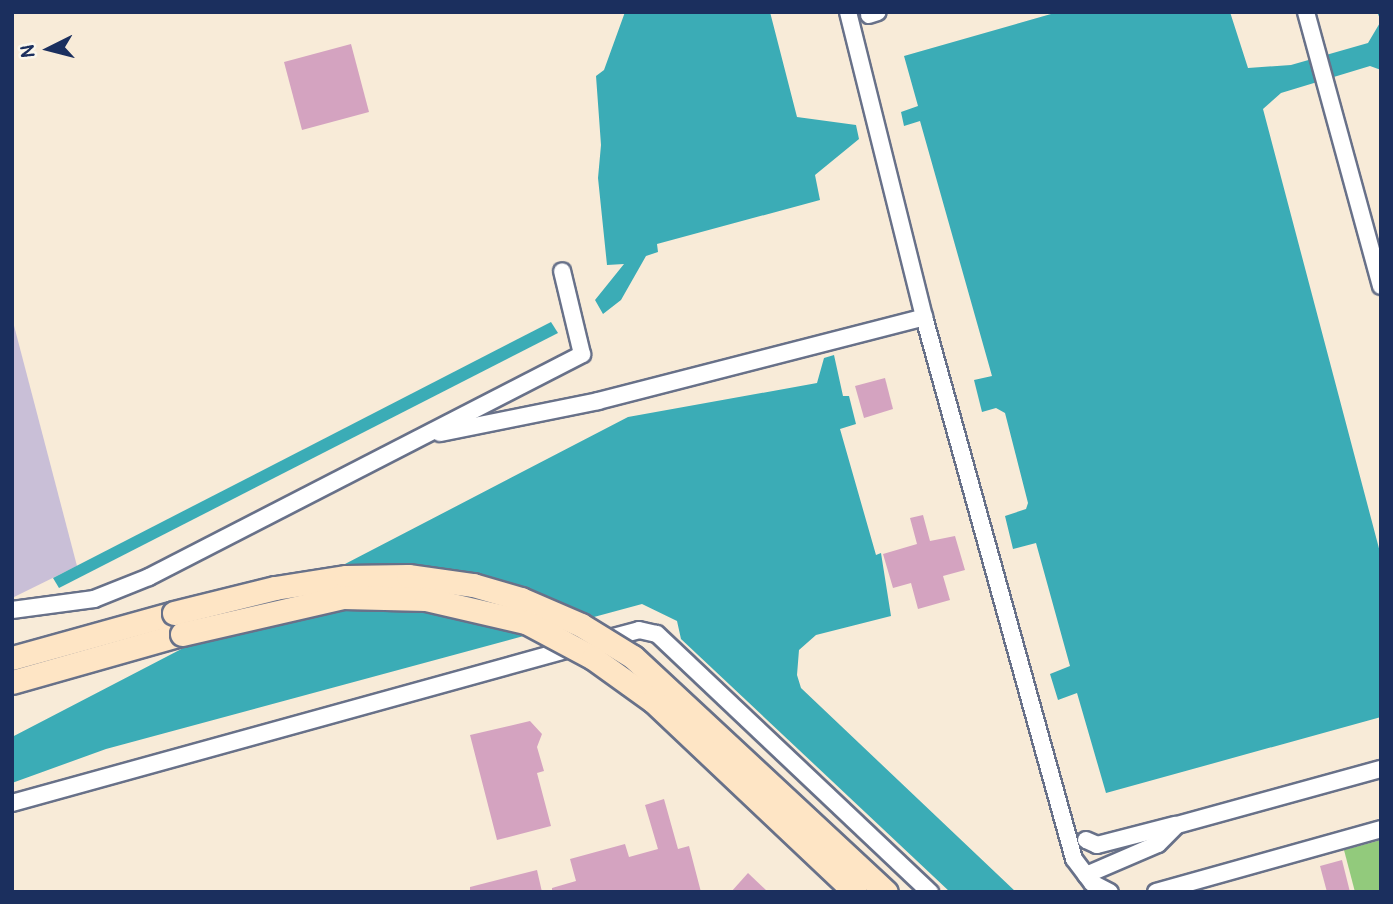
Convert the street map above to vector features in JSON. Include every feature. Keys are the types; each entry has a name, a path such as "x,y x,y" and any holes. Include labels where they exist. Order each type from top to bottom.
{"street":[{"path":"848,12 924,317 1074,859 1086,875 1110,892"},
{"path":"1306,12 1381,286"},
{"path":"12,610 94,599 149,577 582,354 562,271"},
{"path":"419,438 598,401 924,317"},
{"path":"12,682 275,588 346,577 408,576 472,585 521,599 581,625 633,657 886,892"},
{"path":"12,658 178,623 343,597 426,599 526,622 593,658 653,701 855,892"},
{"path":"12,803 649,631 930,892"},
{"path":"1086,840 1097,845 1381,769"},
{"path":"1086,875 1158,844 1177,825"},
{"path":"1156,892 1381,829"}],"shaded area":[{"path":"12,318 77,566 12,598"}],"green space":[{"path":"1381,840 1381,892 1355,892 1344,850"}],"water":[{"path":"625,12 770,12 797,117 856,125 859,139 815,175 820,200 657,244 658,252 646,256 621,300 603,314 595,300 624,264 607,265 598,178 601,145 596,76 604,70"},
{"path":"1058,12 1230,12 1248,68 1291,65 1368,43 1381,21 1381,70 1370,66 1281,93 1263,109 1381,556 1381,717 1106,793 1077,693 1058,700 1050,674 1070,666 1036,543 1013,549 1005,516 1026,509 1028,503 1005,413 996,408 982,412 974,380 992,376 920,121 904,126 901,112 918,106 904,56"},
{"path":"551,322 558,333 59,588 53,578"},
{"path":"834,355 843,396 849,396 856,424 840,429 876,555 881,553 891,616 816,635 799,650 797,675 801,688 1016,892 950,892 681,639 677,621 642,604 106,749 12,783 12,737 628,417 817,383 824,358"}],"building":[{"path":"351,44 369,112 302,130 284,62"},
{"path":"885,378 893,409 864,418 855,386"},
{"path":"923,515 930,541 955,536 965,570 943,576 950,600 918,609 911,583 893,588 883,554 917,544 910,518"},
{"path":"530,721 542,734 537,747 544,771 537,773 551,826 497,840 470,735"},
{"path":"664,799 678,849 689,846 701,892 552,892 552,888 576,881 570,859 625,844 629,857 658,849 645,805"},
{"path":"1342,860 1350,892 1327,892 1320,866"},
{"path":"537,870 542,892 470,892 470,887"},
{"path":"748,873 768,892 731,892"}]}
